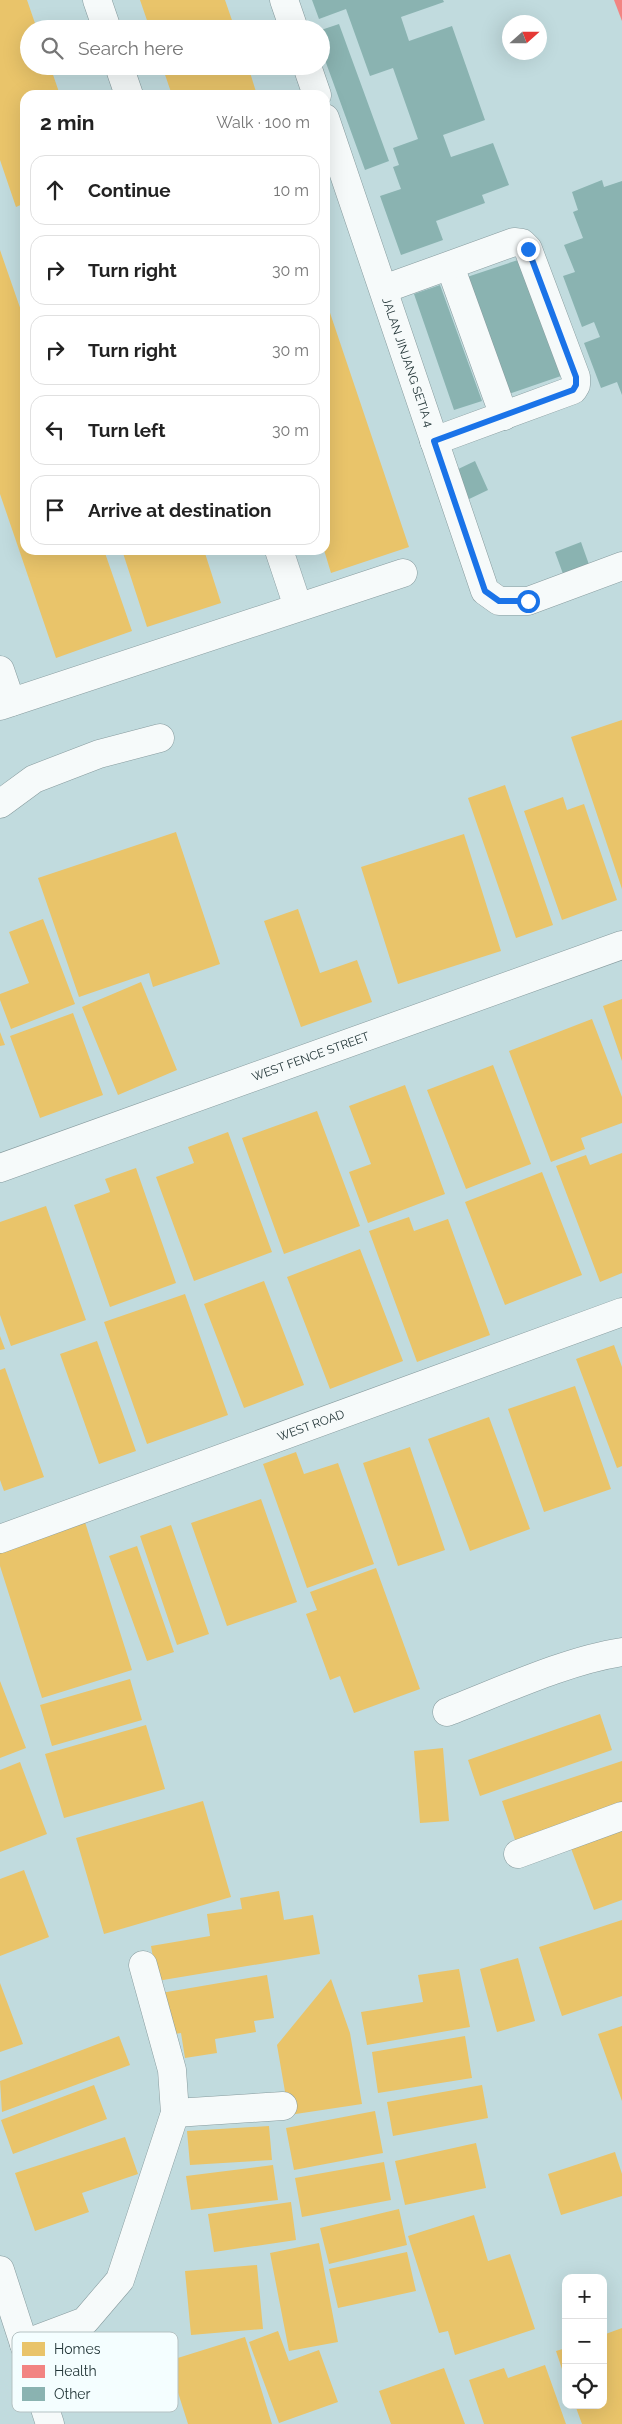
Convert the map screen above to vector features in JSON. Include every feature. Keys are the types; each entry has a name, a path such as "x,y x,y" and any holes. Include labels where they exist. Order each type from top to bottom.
{"street":[{"path":"97,0 104,20"},
{"path":"284,0 291,20"},
{"path":"122,75 127,90"},
{"path":"310,75 315,90"},
{"name":"JALAN JINJANG SETIA 4","path":"330,132 485,591 499,601 528,601 622,566"},
{"path":"384,289 514,242 522,243 528,249 576,377 576,385 573,390 434,441"},
{"path":"450,266 504,416"},
{"path":"281,555 298,607"},
{"path":"0,670 5,704 403,573"},
{"path":"0,804 34,779 99,754 160,738"},
{"name":"WEST FENCE STREET","path":"0,1168 622,945"},
{"name":"WEST ROAD","path":"0,1539 622,1312"},
{"path":"447,1712 553,1672 609,1653 622,1652"},
{"path":"518,1854 622,1816"},
{"path":"56,2332 85,2321 120,2280 175,2113 172,2070 143,1965"},
{"path":"175,2113 283,2106"},
{"path":"1,2273 20,2332"},
{"path":"46,2412 50,2424"}],"building: Homes":[{"path":"0,0 27,0 34,20 20,20 20,75 53,75 58,90 20,90 20,205 16,207 0,160"},
{"path":"140,0 225,0 232,20 147,20"},
{"path":"165,75 251,75 255,90 170,90"},
{"path":"0,250 20,308 20,553 0,494"},
{"path":"330,313 409,547 331,573 326,555 330,555"},
{"path":"21,555 106,555 132,631 56,658"},
{"path":"124,555 206,555 221,603 147,627"},
{"path":"622,720 622,889 571,737"},
{"path":"505,785 553,925 516,938 468,798"},
{"path":"563,797 567,810 584,804 617,900 562,920 524,811"},
{"path":"176,832 220,964 153,987 149,973 79,997 38,878"},
{"path":"464,834 501,951 398,984 361,867"},
{"path":"298,909 320,973 357,960 372,1002 301,1027 264,921"},
{"path":"43,919 75,1004 11,1029 0,1000 0,994 29,983 9,932"},
{"path":"141,982 177,1070 118,1095 82,1007"},
{"path":"622,999 622,1061 603,1006"},
{"path":"73,1013 103,1095 40,1118 10,1036"},
{"path":"592,1019 622,1097 622,1123 581,1138 585,1149 551,1162 509,1051"},
{"path":"0,1032 5,1045 0,1046"},
{"path":"493,1065 531,1164 466,1189 427,1090"},
{"path":"405,1085 445,1194 368,1223 349,1172 371,1164 349,1106"},
{"path":"317,1111 360,1226 284,1254 242,1138"},
{"path":"228,1132 272,1252 194,1281 156,1177 194,1163 188,1147"},
{"path":"622,1153 622,1273 600,1282 556,1166 586,1155 590,1165"},
{"path":"136,1168 176,1283 110,1307 74,1205 110,1192 105,1179"},
{"path":"542,1172 582,1275 505,1305 465,1202"},
{"path":"46,1206 86,1320 11,1346 0,1315 0,1222"},
{"path":"409,1217 414,1231 448,1219 490,1335 417,1362 369,1231"},
{"path":"360,1249 403,1361 330,1389 287,1277"},
{"path":"264,1281 304,1385 244,1408 204,1304"},
{"path":"185,1294 228,1415 147,1444 104,1322"},
{"path":"0,1336 5,1349 0,1350"},
{"path":"97,1341 136,1451 99,1464 60,1354"},
{"path":"614,1345 622,1367 622,1466 617,1468 576,1359"},
{"path":"5,1368 44,1477 4,1491 0,1480 0,1370"},
{"path":"575,1386 611,1489 544,1512 508,1409"},
{"path":"489,1417 530,1529 470,1551 428,1439"},
{"path":"410,1447 445,1550 398,1566 363,1463"},
{"path":"296,1452 304,1474 338,1463 374,1564 307,1588 263,1464"},
{"path":"261,1499 297,1602 227,1626 191,1523"},
{"path":"85,1522 132,1670 42,1698 0,1566 0,1548"},
{"path":"171,1525 209,1634 177,1645 140,1536"},
{"path":"137,1546 174,1652 147,1661 109,1556"},
{"path":"376,1568 420,1689 354,1713 340,1676 330,1680 306,1614 317,1610 310,1592"},
{"path":"130,1679 142,1720 52,1746 40,1705"},
{"path":"0,1681 26,1748 0,1758"},
{"path":"600,1714 612,1750 480,1796 468,1760"},
{"path":"146,1725 165,1789 64,1818 45,1754"},
{"path":"443,1748 449,1821 420,1823 414,1751"},
{"path":"622,1761 622,1807 516,1843 502,1801"},
{"path":"20,1762 47,1834 0,1852 0,1770"},
{"path":"203,1801 231,1897 104,1934 76,1838"},
{"path":"622,1823 622,1900 594,1910 569,1843"},
{"path":"24,1870 49,1937 0,1956 0,1879"},
{"path":"279,1891 284,1920 313,1915 320,1954 157,1981 151,1946 210,1936 207,1914 242,1909 240,1898"},
{"path":"622,1920 622,1996 562,2016 539,1947"},
{"path":"518,1958 535,2021 497,2032 480,1969"},
{"path":"459,1969 470,2027 367,2045 361,2012 423,2002 418,1975"},
{"path":"267,1975 274,2018 254,2021 256,2032 215,2039 217,2053 185,2058 181,2033 169,2035 161,1993"},
{"path":"331,1979 350,2033 362,2104 289,2115 277,2045"},
{"path":"0,1983 23,2044 0,2052"},
{"path":"622,2026 622,2101 598,2034"},
{"path":"119,2036 130,2065 2,2112 0,2081"},
{"path":"465,2036 472,2078 378,2093 372,2052"},
{"path":"94,2085 107,2119 13,2154 1,2120"},
{"path":"482,2085 488,2118 393,2136 387,2102"},
{"path":"375,2111 383,2153 294,2170 286,2128"},
{"path":"269,2126 272,2160 190,2165 187,2131"},
{"path":"125,2137 138,2174 82,2193 89,2212 35,2231 15,2173"},
{"path":"476,2143 486,2188 405,2205 395,2161"},
{"path":"615,2152 622,2174 622,2196 561,2215 548,2174"},
{"path":"384,2162 391,2200 302,2217 295,2178"},
{"path":"273,2165 278,2200 191,2210 186,2176"},
{"path":"291,2202 296,2240 214,2252 208,2214"},
{"path":"399,2209 407,2245 329,2264 320,2228"},
{"path":"474,2215 488,2261 510,2254 535,2329 455,2355 448,2331 439,2333 408,2236"},
{"path":"319,2243 338,2342 289,2351 270,2253"},
{"path":"407,2252 416,2291 338,2308 329,2269"},
{"path":"257,2265 263,2329 191,2335 185,2271"},
{"path":"622,2328 622,2424 582,2424 576,2409 607,2409 607,2334"},
{"path":"278,2331 289,2361 319,2350 338,2402 279,2423 249,2342"},
{"path":"245,2337 272,2424 188,2424 178,2392 178,2358"},
{"path":"562,2349 562,2369 556,2351"},
{"path":"545,2365 566,2424 484,2424 469,2380 504,2368 508,2378"},
{"path":"444,2368 465,2424 391,2424 379,2391"}],"building: Health":[{"path":"614,0 622,0 622,21"}],"building: Other":[{"path":"312,0 443,0 444,2 401,17 409,41 452,26 485,120 443,135 451,157 493,143 509,185 482,195 485,203 436,221 443,240 401,255 380,196 401,189 393,167 399,165 393,148 418,139 393,68 370,76 346,9 319,19"},
{"path":"339,24 389,161 365,170 330,74 330,27"},
{"path":"602,180 604,187 622,181 622,395 617,382 601,388 584,343 600,337 594,322 582,327 563,276 575,272 564,245 583,238 573,212 578,210 572,192"},
{"path":"521,259 561,376 500,397 461,279"},
{"path":"440,285 482,401 454,410 414,294"},
{"path":"475,461 488,490 465,501 452,472"},
{"path":"581,542 592,573 566,582 555,552"}],"route":[{"path":"528,249 576,377 576,385 573,390 434,441 485,591 499,601 528,601"}]}
